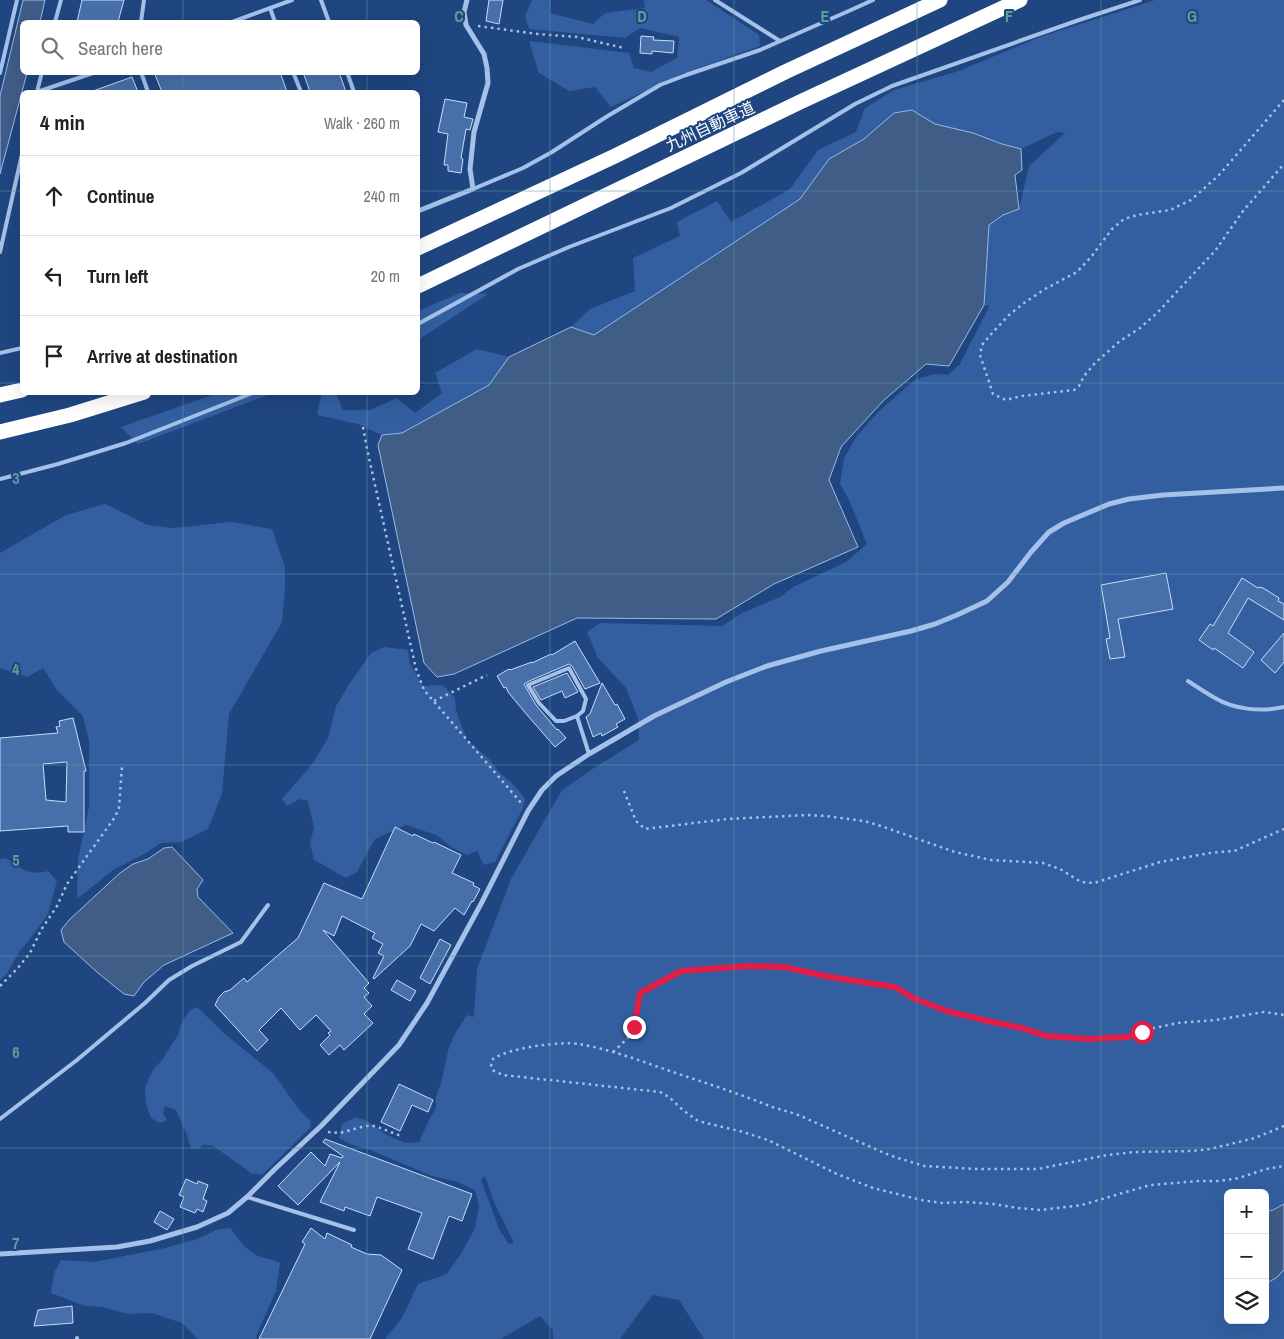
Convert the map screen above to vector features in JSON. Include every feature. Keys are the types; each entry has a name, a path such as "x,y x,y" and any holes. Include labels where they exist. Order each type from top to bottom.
{"highway":[{"name":"九州自動車道","path":"420,247 940,0"},
{"name":"九州自動車道","path":"420,285 800,102 1020,0"},
{"path":"0,395 20,390"},
{"path":"0,432 70,415 134,395"}],"street":[{"path":"420,210 473,188 470,169 474,132 488,83 484,54 466,25 464,12 467,0"},
{"path":"0,1254 118,1247 150,1240 197,1227 228,1212 247,1197 321,1126 398,1045 427,1003 482,902 528,811 542,790 556,776 590,754 654,716 726,682 767,666 927,626 957,615 987,600 1008,582 1031,552 1050,532 1064,522 1109,504 1154,496 1284,488"}],"lane":[{"path":"0,73 18,0"},
{"path":"56,20 61,0"},
{"path":"140,20 144,0"},
{"path":"237,20 292,0"},
{"path":"321,0 328,20"},
{"path":"715,0 780,41"},
{"path":"473,188 523,168 660,85 760,50 873,0"},
{"path":"420,323 518,269 569,247 671,208 741,173 855,104 892,86 1140,0"},
{"path":"270,8 274,20"},
{"path":"38,90 41,75"},
{"path":"43,90 87,75"},
{"path":"142,75 147,90"},
{"path":"294,75 300,90"},
{"path":"348,75 353,90"},
{"path":"0,252 20,163"},
{"path":"0,353 20,348"},
{"path":"0,479 58,464 126,443 247,395"},
{"path":"569,668 586,699 583,711 576,716 564,721 556,721 539,703 528,685 569,668"},
{"path":"1188,682 1217,699 1240,708 1257,709 1284,706"},
{"path":"576,716 590,754"},
{"path":"0,1119 85,1054 146,1003 168,980 240,942 268,905"},
{"path":"247,1197 354,1230"}],"path":[{"path":"466,25 577,37 624,48"},
{"path":"1284,100 1219,175 1191,200 1170,210 1124,218 1112,228 1091,257 1077,272 1024,303 992,332 982,345 980,355 993,394 1006,400 1021,396 1074,390 1079,386 1094,363 1157,313 1197,270 1215,250 1243,211 1284,164"},
{"path":"363,427 416,668 424,690 528,811"},
{"path":"434,702 487,675"},
{"path":"0,986 18,969 30,953 41,930 57,906 67,884 115,817 119,808 122,766"},
{"path":"624,791 636,821 645,829 741,818 826,816 864,821 955,852 991,860 1043,864 1060,869 1081,882 1094,883 1160,862 1210,853 1234,851 1284,829"},
{"path":"613,1052 626,1039 634,1027 640,993 681,971 749,966 784,967 830,977 895,987 915,999 950,1012 1022,1028 1046,1036 1089,1039 1128,1037 1178,1023 1216,1020 1264,1012 1284,1015"},
{"path":"1284,1126 1255,1138 1210,1150 1135,1152 1107,1155 1038,1169 976,1169 924,1166 889,1155 796,1114 613,1052 578,1044 562,1043 518,1049 500,1054 493,1059 491,1066 494,1071 503,1075 660,1092 698,1121 768,1140 837,1174 873,1188 920,1200 942,1203 965,1202 1041,1210 1082,1205 1150,1185 1220,1181 1284,1166"},
{"path":"321,1126 329,1132 340,1133 365,1126 375,1126 401,1136"}],"shaded area":[{"path":"23,0 45,0 40,20 20,20 20,75 26,75 22,90 20,90 20,99 0,174 0,96"},
{"path":"532,0 551,0 550,13 593,24 605,13 645,8 644,0 706,0 759,35 760,46 682,74 611,107 595,87 569,91 539,73 529,41 629,53 634,68 651,72 677,58 679,37 640,28 625,38 529,29 525,16"},
{"path":"1155,0 1284,0 1284,1339 704,1339 679,1300 653,1295 620,1339 553,1339 553,1330 540,1316 501,1339 385,1339 402,1318 418,1284 447,1274 475,1228 479,1205 475,1190 458,1182 432,1176 339,1138 342,1124 356,1117 367,1121 385,1134 405,1143 419,1142 436,1108 436,1097 449,1047 467,1015 474,1017 477,969 511,879 562,790 639,740 638,718 626,688 598,658 587,632 600,623 722,626 742,613 780,597 793,587 846,562 867,544 849,500 840,484 844,458 857,436 879,411 916,379 935,374 948,375 960,364 989,307 984,305 989,225 1003,215 1019,209 1029,166 1065,133 1057,132 1021,149 973,133 935,124 912,110 894,113 864,139 829,159 800,199 594,335 571,327 590,309 635,291 633,258 680,236 677,222 717,201 731,222 790,189 818,150 856,132 865,108 894,90 959,71 1040,37","holes":["485,1176 494,1202 514,1243 509,1244 499,1229 481,1180"]},
{"path":"912,110 935,124 973,133 1021,149 1022,170 1015,175 1019,209 1003,215 989,225 984,305 949,366 926,364 883,401 841,447 829,480 858,547 774,584 716,619 577,618 454,674 437,677 424,663 378,445 382,435 402,433 489,385 509,357 571,327 594,335 800,199 829,159 864,139 894,113"},
{"path":"460,293 488,294 420,339 420,310"},
{"path":"477,349 509,357 489,385 402,433 382,435 358,424 317,415 321,395 337,395 343,410 370,410 397,398 415,413 442,393 435,373"},
{"path":"212,395 268,395 138,444 121,427"},
{"path":"105,504 147,525 173,528 231,522 272,529 285,567 285,587 282,622 229,714 222,793 208,829 181,842 161,843 113,870 77,899 78,859 89,807 89,741 83,716 57,690 43,668 27,677 0,668 0,553 66,515"},
{"path":"384,647 408,650 410,664 423,686 443,685 455,698 456,711 467,740 489,759 498,771 525,798 523,808 495,862 484,865 477,851 467,855 453,848 436,835 406,825 375,839 357,872 346,878 314,860 310,843 314,828 308,801 300,799 287,806 282,799 313,763 328,738 336,706 348,686 371,653"},
{"path":"172,847 203,880 197,889 198,897 233,933 164,965 144,982 134,996 124,994 64,942 61,930 69,920 120,873 133,864 148,859 164,848"},
{"path":"6,858 30,872 48,871 57,881 48,914 19,952 7,974 0,980 0,859"},
{"path":"197,1007 226,1035 273,1073 300,1111 311,1121 310,1128 262,1175 251,1173 212,1145 203,1145 198,1149 191,1148 176,1110 165,1106 163,1114 167,1120 160,1123 151,1118 146,1104 145,1087 153,1070 162,1060 178,1035 189,1011"},
{"path":"1284,1204 1284,1270 1269,1282 1269,1211"},
{"path":"230,1228 248,1250 258,1256 280,1263 276,1291 256,1336 257,1339 198,1339 182,1323 152,1313 128,1314 102,1307 85,1306 51,1293 54,1273 61,1260 94,1262 165,1248 197,1239 216,1230"}],"building":[{"path":"82,0 124,0 119,20 77,20"},
{"path":"489,0 503,0 499,24 486,21"},
{"path":"641,36 654,37 653,40 674,41 673,53 652,51 652,54 640,53"},
{"path":"155,75 281,75 286,90 161,90"},
{"path":"304,75 340,75 345,90 309,90"},
{"path":"132,77 137,90 96,90"},
{"path":"445,99 467,103 464,117 473,119 470,130 466,129 461,158 463,159 461,173 448,171 448,165 444,165 448,134 438,132"},
{"path":"1166,573 1173,609 1118,619 1125,657 1110,659 1106,639 1110,638 1101,585"},
{"path":"1242,578 1258,588 1263,588 1279,598 1278,601 1284,604 1284,620 1248,598 1228,633 1254,652 1243,668 1199,640 1210,624 1213,626"},
{"path":"1284,633 1284,662 1275,673 1261,660"},
{"path":"575,641 600,683 585,689 569,664 524,684 536,705 566,738 555,747 508,692 506,687 504,688 497,676 509,669 552,655"},
{"path":"567,673 578,692 565,698 562,691 541,700 533,687"},
{"path":"602,683 625,719 616,724 618,727 602,736 601,733 593,737 586,717 590,714"},
{"path":"73,718 86,771 84,771 84,832 68,832 68,826 0,831 0,738 58,733 56,727 60,726 59,721","holes":["67,762 66,802 46,800 43,764"]},
{"path":"395,827 461,855 452,873 474,883 473,885 480,889 473,902 464,915 455,908 434,931 421,924 410,946 374,979 384,956 378,953 383,944 372,938 375,933 342,916 334,936 323,930 369,983 364,988 369,993 364,997 372,1006 364,1014 373,1023 344,1050 340,1045 329,1055 320,1045 330,1035 328,1033 331,1031 316,1015 300,1030 281,1008 259,1030 268,1040 257,1051 215,1005 219,997 244,978 247,982 298,938 324,883 362,899"},
{"path":"440,939 451,945 430,984 420,978"},
{"path":"397,980 416,991 410,1001 391,990"},
{"path":"399,1084 433,1100 428,1112 412,1105 400,1131 381,1122"},
{"path":"325,1139 472,1194 462,1221 449,1216 433,1259 408,1249 422,1213 377,1197 370,1216 345,1207 344,1211 320,1202 340,1162 298,1205 278,1186 311,1152 325,1166 330,1154 342,1158 343,1156 323,1142"},
{"path":"186,1179 197,1184 198,1181 208,1185 203,1199 207,1201 203,1212 197,1209 195,1213 180,1207 184,1197 179,1195"},
{"path":"160,1211 174,1219 167,1230 154,1222"},
{"path":"311,1228 325,1239 327,1233 367,1254 381,1255 402,1270 370,1339 259,1339 305,1244 302,1242"},
{"path":"72,1306 73,1323 34,1326 38,1310"}],"route":[{"path":"634,1027 640,993 664,980 681,971 749,966 784,967 830,977 895,987 915,999 950,1012 1022,1028 1046,1036 1089,1039 1128,1037 1142,1032"}]}
